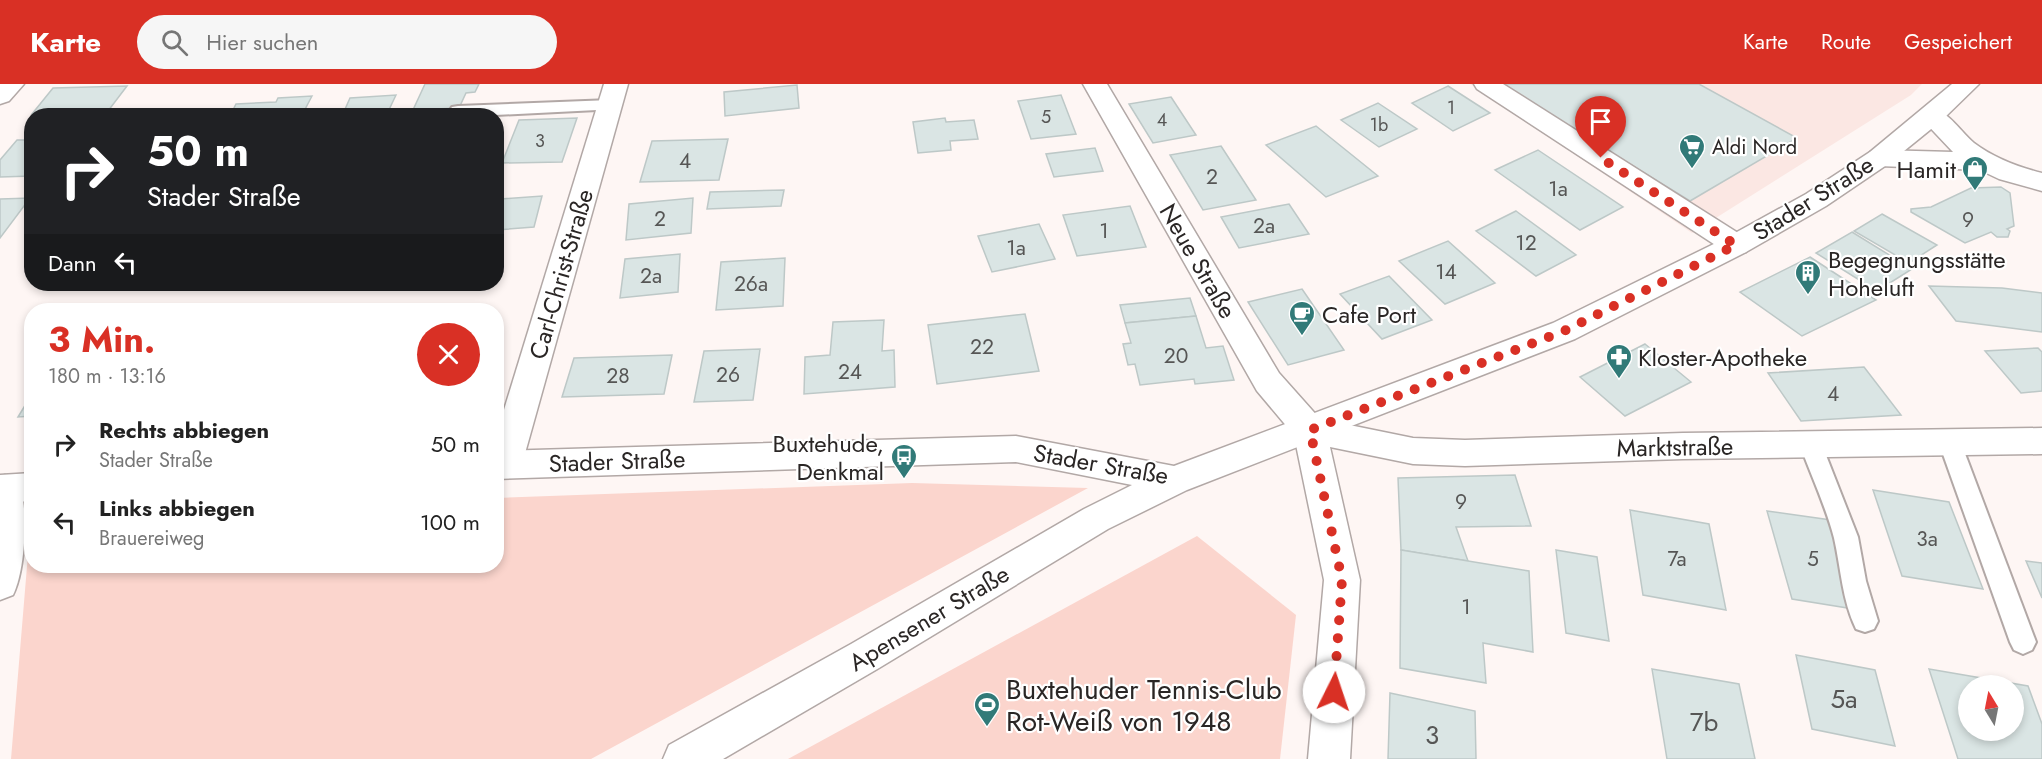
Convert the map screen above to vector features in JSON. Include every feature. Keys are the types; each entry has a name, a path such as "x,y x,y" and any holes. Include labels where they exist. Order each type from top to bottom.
{"street":[{"path":"0,96 12,84"},
{"name":"Neue Straße","path":"1095,84 1268,382 1310,430"},
{"path":"1486,84 1736,245"},
{"name":"Stader Straße","path":"504,464 1016,449 1175,480 1564,331 1736,245 1816,200 1879,158 1932,116 1967,84"},
{"name":"Carl-Christ-Straße","path":"504,454 614,95"},
{"path":"1932,116 1950,138 1982,162 2042,182"},
{"path":"1932,116 2042,167"},
{"path":"1879,158 1982,162"},
{"path":"1310,430 1342,580 1329,759"},
{"name":"Marktstraße","path":"1310,430 1413,451 1454,452 2042,441"},
{"name":"Apensener Straße","path":"684,759 865,657 1096,519 1175,480"},
{"path":"0,584 12,488"}],"lane":[{"path":"487,108 614,95"},
{"path":"1950,443 2023,642"},
{"path":"1811,446 1846,537 1853,581 1865,621"}],"shaded area":[{"path":"1470,84 1922,84 1911,95 1692,233"},
{"path":"912,483 1088,488 591,759 11,759 26,573 504,573 504,498"},
{"path":"1197,536 1296,615 1280,759 788,759"}],"building":[{"path":"425,84 479,84 475,92 466,93 459,108 414,108"},
{"name":"Aldi Nord","path":"1500,84 1699,84 1797,138 1690,201"},
{"path":"797,85 799,108 725,116 724,92"},
{"path":"127,86 110,108 37,108 53,88"},
{"path":"1448,86 1490,113 1453,131 1412,103"},
{"path":"396,95 390,108 346,108 350,98"},
{"path":"1061,95 1076,134 1031,139 1018,101"},
{"path":"312,96 306,108 234,108 236,104 276,102 278,98"},
{"path":"1171,97 1196,135 1153,143 1129,104"},
{"path":"1378,103 1417,129 1379,147 1341,120"},
{"path":"577,118 562,162 504,163 519,120"},
{"path":"945,118 946,122 974,120 978,139 950,141 951,150 918,153 913,122"},
{"path":"1316,126 1378,176 1326,197 1266,145"},
{"path":"728,139 719,180 640,182 652,141"},
{"path":"17,140 24,140 24,176 0,177 0,160"},
{"path":"1221,146 1256,200 1203,210 1170,155"},
{"path":"1095,148 1103,171 1054,177 1046,154"},
{"path":"1538,150 1623,207 1580,230 1495,170"},
{"path":"2001,187 2010,193 2014,226 2007,229 2010,231 2008,237 1997,237 1991,232 1965,243 1911,212 1911,209 1931,207 1971,188"},
{"path":"784,190 781,206 707,209 710,192"},
{"path":"542,196 534,227 504,229 504,199"},
{"path":"24,198 24,206 0,238 0,199"},
{"path":"693,198 691,233 626,240 629,204"},
{"path":"1289,204 1309,234 1239,248 1221,217"},
{"path":"1130,206 1146,247 1077,256 1063,215"},
{"path":"1516,211 1576,255 1536,276 1476,231"},
{"path":"1882,214 1937,245 1909,263 1854,231"},
{"path":"1039,224 1055,259 992,272 978,236"},
{"path":"1852,232 1912,269 1877,291 1816,253"},
{"path":"1448,241 1495,283 1445,304 1399,261"},
{"path":"680,254 678,292 620,298 625,259"},
{"name":"Begegnungsstätte Hoheluft","path":"1810,257 1876,300 1802,336 1740,292"},
{"path":"785,258 783,306 716,310 721,262"},
{"path":"1389,276 1432,320 1382,339 1340,294"},
{"path":"1929,286 2002,288 2042,293 2042,332 1956,321"},
{"path":"1302,289 1344,350 1288,365 1248,302"},
{"path":"1190,298 1196,316 1125,323 1120,305"},
{"path":"1025,314 1039,371 937,384 928,325"},
{"path":"1196,316 1206,348 1223,346 1234,380 1195,384 1194,379 1140,385 1135,364 1128,365 1123,344 1131,343 1125,323"},
{"path":"884,320 882,351 894,350 895,387 804,394 805,357 830,355 833,322"},
{"path":"1645,344 1691,382 1625,416 1580,377"},
{"path":"2038,348 2042,352 2042,391 2021,393 1985,351"},
{"path":"760,349 753,400 694,402 704,351"},
{"path":"672,355 664,394 562,397 574,358"},
{"path":"1864,367 1901,415 1801,421 1768,373"},
{"path":"24,407 24,417 18,417"},
{"path":"1515,475 1531,526 1456,527 1468,561 1401,550 1398,478"},
{"path":"1873,490 1949,502 1983,589 1902,576"},
{"path":"1630,510 1709,524 1726,610 1643,595"},
{"path":"1767,511 1831,520 1860,610 1792,599"},
{"path":"1401,550 1529,571 1533,652 1483,643 1486,683 1400,668"},
{"path":"1556,550 1597,557 1609,641 1566,633"},
{"path":"2026,561 2042,563 2042,598"},
{"path":"1796,655 1875,670 1895,746 1812,729"},
{"path":"1652,669 1739,684 1755,759 1667,759"},
{"path":"1929,669 1964,675 1958,675 1958,741 2024,741 2024,685 2028,686 2042,724 2042,759 1958,759"},
{"path":"1390,693 1475,711 1476,759 1388,759"}],"place":[{"name":"Aldi Nord","path":"1692,170"},
{"name":"Hamit","path":"1975,192"},
{"name":"Begegnungsstätte Hoheluft","path":"1808,296"},
{"name":"Cafe Port","path":"1302,337"},
{"name":"Kloster-Apotheke","path":"1619,380"},
{"name":"Buxtehude, Denkmal","path":"904,480"},
{"name":"Buxtehuder Tennis-Club Rot-Weiß von 1948","path":"987,728"}],"route":[{"path":"1334,692 1342,580 1310,430 1564,331 1736,245 1601,158"}]}
